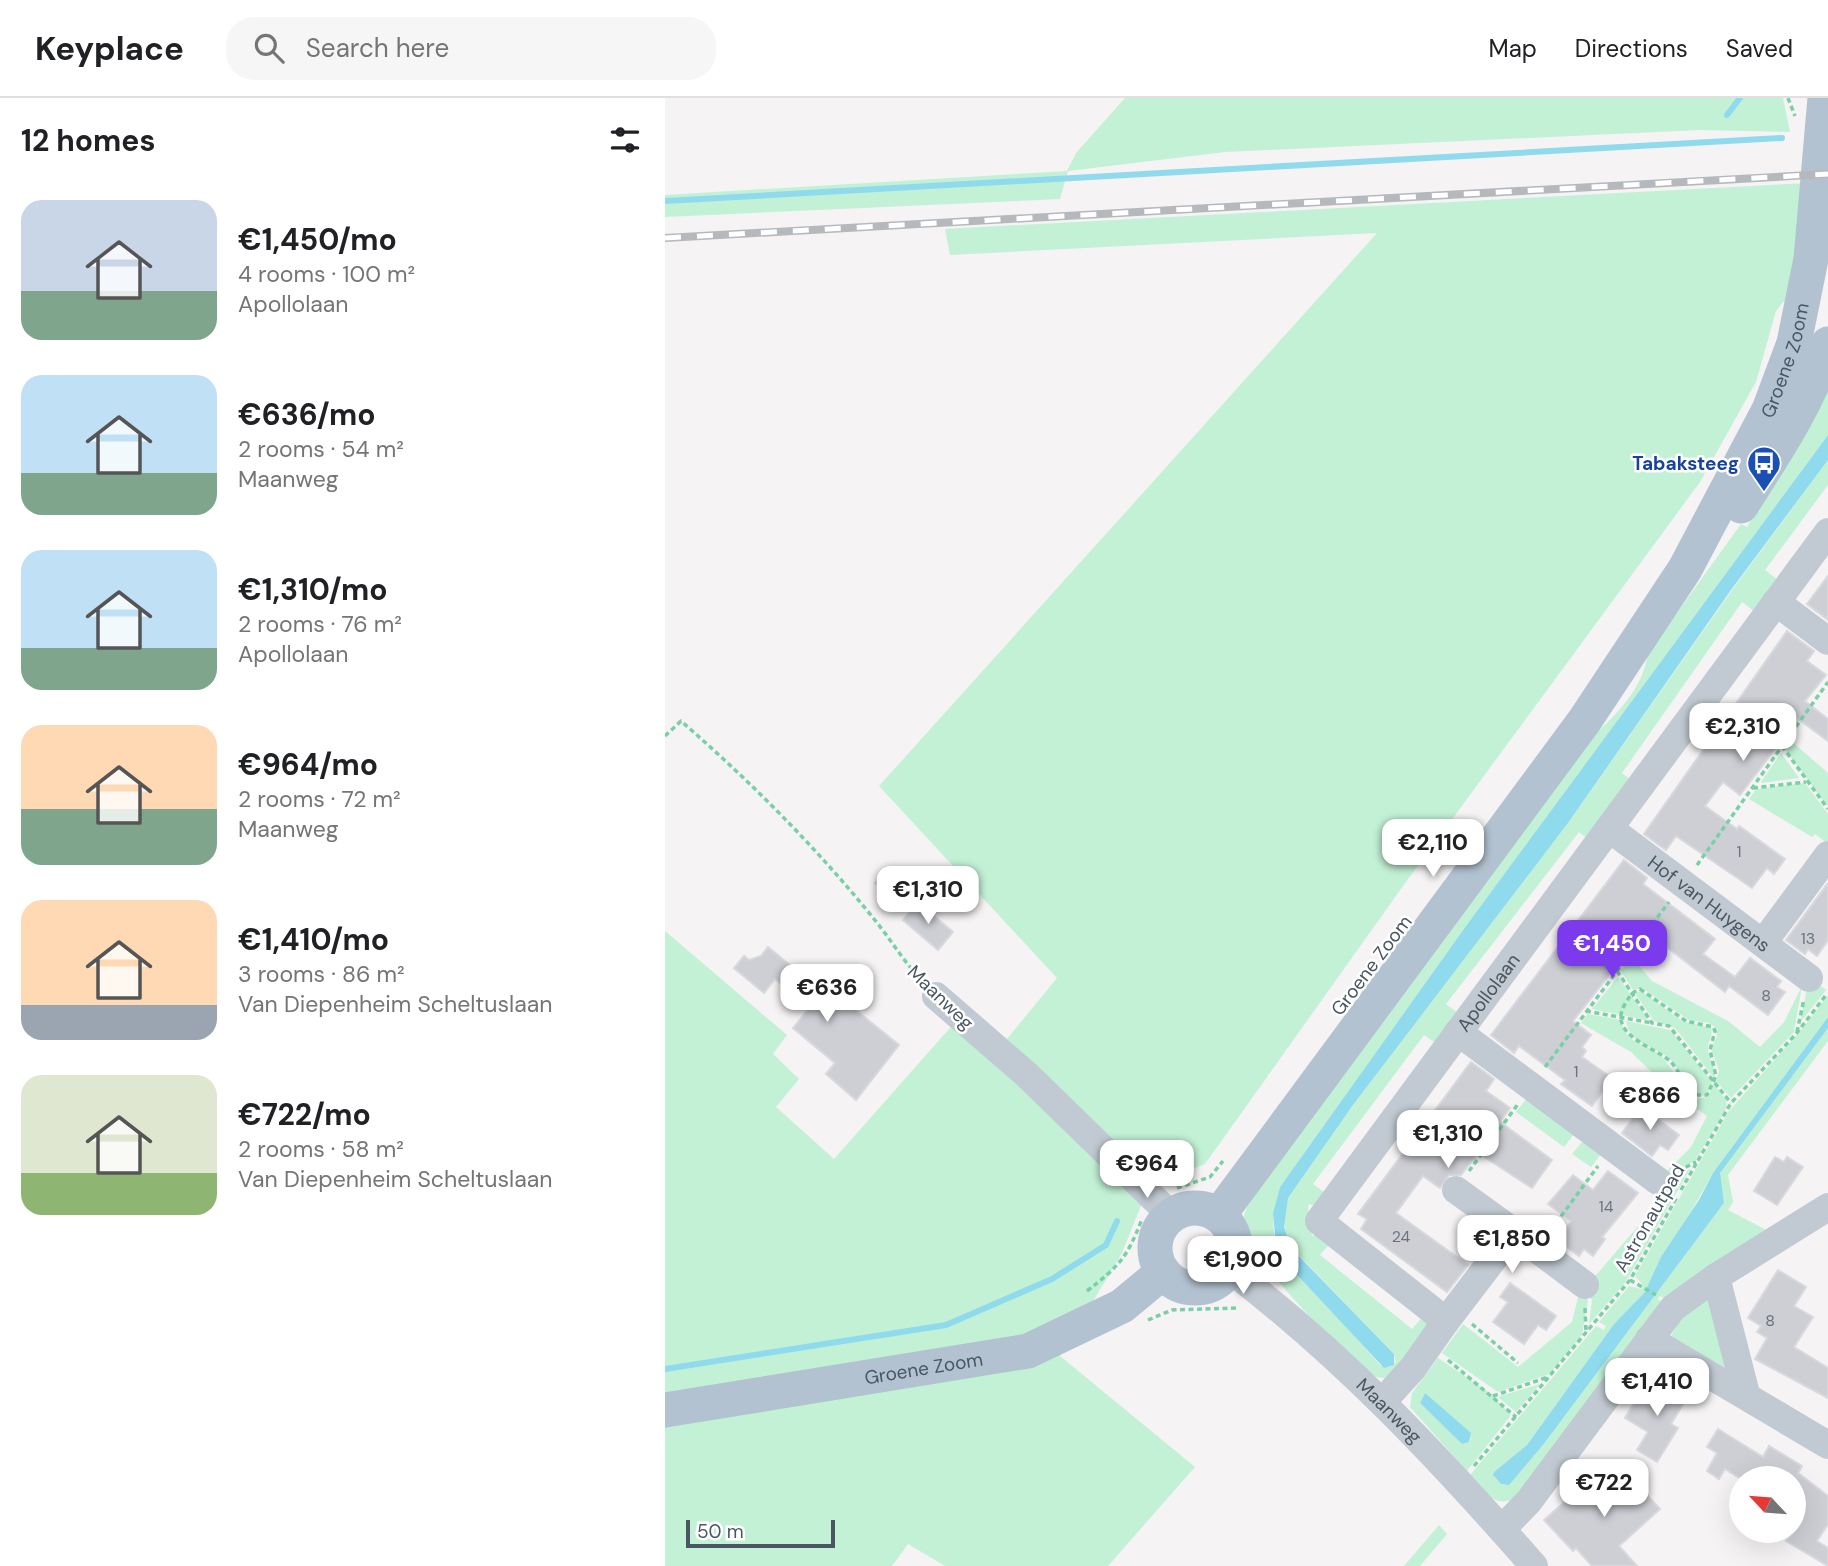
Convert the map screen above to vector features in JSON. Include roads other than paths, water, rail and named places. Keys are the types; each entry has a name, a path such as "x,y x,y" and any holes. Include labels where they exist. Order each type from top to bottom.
{"main road":[{"name":"Groene Zoom","path":"1219,1215 1585,720 1685,569 1783,376 1822,260 1825,98"},
{"name":"Groene Zoom","path":"1685,569 1729,523 1784,440 1811,388 1828,344"},
{"path":"1163,1207 1196,1208 1219,1215 1234,1238 1234,1257 1229,1269 1215,1282 1197,1288 1178,1284 1163,1272 1156,1254 1163,1207"},
{"name":"Groene Zoom","path":"665,1410 1028,1351 1122,1306 1163,1272"}],"street":[{"name":"Apollolaan","path":"1450,1315 1319,1221 1828,532"},
{"path":"1776,602 1828,641"},
{"name":"Hof van Huygens","path":"1610,829 1684,882 1818,986"},
{"path":"1763,943 1828,855"},
{"name":"Maanweg","path":"936,996 1027,1075 1163,1207"},
{"path":"1458,1032 1658,1181"},
{"path":"1456,1190 1585,1285"},
{"path":"1501,1529 1529,1501 1673,1308 1716,1277 1828,1207"},
{"path":"1383,1401 1429,1346 1514,1232"},
{"name":"Maanweg","path":"1229,1269 1293,1320 1383,1401 1534,1566"},
{"path":"1716,1277 1746,1394"},
{"path":"1649,1339 1746,1394 1828,1445"}],"water":[{"path":"1828,435 1828,460 1731,590 1568,823 1353,1105 1288,1198 1284,1227 1292,1249 1394,1354 1394,1365 1384,1368 1289,1266 1276,1246 1273,1213 1280,1187 1466,926"},
{"path":"1828,1017 1828,1028 1720,1173 1724,1203 1543,1445 1509,1485 1501,1484 1493,1475 1494,1472 1527,1445 1614,1324 1645,1292 1661,1257 1699,1200 1713,1173"},
{"path":"1425,1393 1471,1433 1469,1442 1462,1444 1420,1403"}],"waterway":[{"path":"1727,115 1740,98"},
{"path":"665,201 1782,138"},
{"path":"665,1369 946,1325 1052,1279 1106,1245 1117,1221"}],"railway":[{"path":"665,238 1828,174"}],"place":[{"name":"Tabaksteeg","path":"1764,493"}]}
